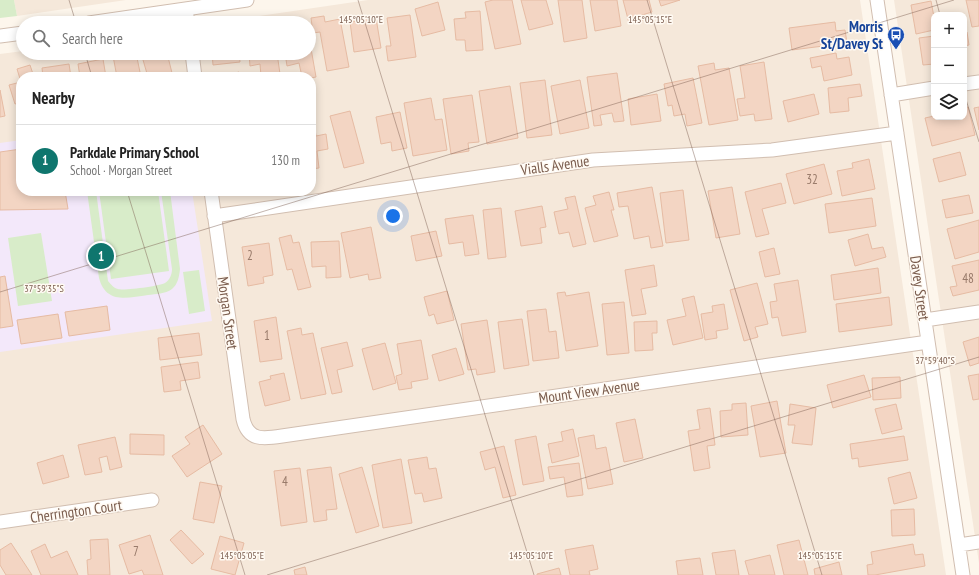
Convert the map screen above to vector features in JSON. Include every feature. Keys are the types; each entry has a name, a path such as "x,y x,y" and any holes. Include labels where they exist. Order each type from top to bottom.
{"street":[{"path":"138,16 247,0"},
{"name":"Davey Street","path":"877,0 963,575"},
{"path":"186,9 187,16"},
{"path":"0,36 16,34"},
{"path":"193,60 194,72"},
{"path":"967,84 979,82"},
{"path":"891,95 931,88"},
{"name":"Vialls Avenue","path":"214,216 593,160 772,150 897,133"},
{"name":"Morgan Street","path":"212,196 243,418 245,426 251,434"},
{"path":"925,320 979,312"},
{"name":"Mount View Avenue","path":"251,434 261,438 282,436 928,342"},
{"name":"Cherrington Court","path":"0,522 152,500"},
{"path":"959,545 979,542"}],"shaded area":[{"path":"14,0 126,0 17,16"},
{"path":"368,0 860,0 946,575 0,575 0,54 16,52 16,60 316,60 316,16 259,16"},
{"path":"894,0 979,0 979,563"},
{"path":"16,141 16,196 193,196 212,321 0,352 0,143"}],"green space":[{"path":"0,0 14,0 17,16 0,18"},
{"path":"88,196 97,196 108,281 115,288 127,289 142,288 165,283 172,273 162,196 171,196 180,269 179,278 174,287 160,294 125,298 112,296 102,286 99,278"},
{"path":"100,196 159,196 169,271 111,279"},
{"path":"41,233 52,301 18,306 8,238"},
{"path":"199,270 205,311 189,314 183,272"}],"building":[{"path":"493,0 512,0 521,44 495,49 485,2"},
{"path":"521,0 546,0 553,24 529,30"},
{"path":"558,0 582,0 587,38 564,42"},
{"path":"590,0 617,0 621,26 595,31"},
{"path":"623,0 649,0 652,12 642,15 643,20 629,23"},
{"path":"659,0 680,0 661,6"},
{"path":"966,0 979,0 979,26 972,27"},
{"path":"931,1 933,12 931,12 931,31 916,34 911,5"},
{"path":"438,2 445,30 422,36 415,9"},
{"path":"480,11 483,50 466,51 465,40 456,40 454,19 466,18 465,12"},
{"path":"410,15 416,57 388,61 386,46 391,46 387,18"},
{"path":"324,16 325,22 340,19 349,67 327,71 320,32 316,33 316,17"},
{"path":"376,18 381,48 354,52 350,22"},
{"path":"835,22 836,31 845,30 847,43 792,50 789,28"},
{"path":"967,32 969,45 967,45"},
{"path":"931,36 931,64 923,65 919,38"},
{"path":"836,53 837,59 849,57 852,75 824,81 821,66 812,68 810,58"},
{"path":"103,60 105,72 79,72 78,64"},
{"path":"114,60 137,60 140,72 116,72"},
{"path":"143,60 169,60 172,72 147,72"},
{"path":"213,60 240,60 240,62 213,65"},
{"path":"250,60 278,60 280,72 261,72 260,64 250,66"},
{"path":"286,60 313,60 315,72 301,72 299,63 287,66"},
{"path":"764,62 772,119 755,121 754,114 740,116 737,99 745,98 740,66"},
{"path":"714,63 715,70 729,68 738,120 709,125 698,66"},
{"path":"69,64 70,72 42,72 42,68"},
{"path":"30,65 32,72 18,72 17,69"},
{"path":"617,73 624,121 614,122 612,113 600,115 602,125 594,126 587,77"},
{"path":"693,78 702,123 687,126 685,114 674,116 672,105 668,106 664,84"},
{"path":"545,80 552,135 527,138 520,83"},
{"path":"580,80 589,128 560,134 551,86"},
{"path":"16,83 16,104 15,104 9,85"},
{"path":"860,84 862,96 848,98 849,111 830,113 828,88"},
{"path":"510,86 518,138 487,144 479,91"},
{"path":"0,90 5,116 0,117"},
{"path":"657,94 661,121 631,125 628,99"},
{"path":"814,94 819,114 788,122 783,101"},
{"path":"472,95 479,142 468,143 469,151 451,154 443,99"},
{"path":"431,98 435,120 442,119 447,150 413,156 404,103"},
{"path":"967,107 975,135 932,146 925,118 931,117 931,120 967,120"},
{"path":"979,107 979,130 974,108"},
{"path":"350,111 364,163 344,168 330,116"},
{"path":"400,112 407,148 392,151 391,142 381,144 376,117"},
{"path":"326,134 328,149 317,151 319,168 316,168 316,136"},
{"path":"16,150 16,196 66,196 68,209 0,210 0,152"},
{"path":"960,152 966,175 939,182 933,159"},
{"path":"869,159 875,189 842,196 837,171 853,168 852,163"},
{"path":"824,164 832,194 794,204 786,174"},
{"path":"781,183 786,203 762,209 769,234 756,237 745,192"},
{"path":"652,187 663,246 651,248 649,236 634,239 628,206 619,207 617,193"},
{"path":"732,187 740,234 716,238 708,191"},
{"path":"683,190 689,240 666,243 660,193"},
{"path":"609,192 614,210 611,210 618,236 594,242 585,208 596,205 593,196"},
{"path":"969,195 973,213 946,218 942,200"},
{"path":"575,196 586,244 573,247 569,232 559,234 554,212 568,209 565,198"},
{"path":"872,198 876,226 829,233 825,204"},
{"path":"542,206 546,227 540,228 542,243 521,246 515,211"},
{"path":"501,208 506,257 488,259 483,210"},
{"path":"473,215 479,254 465,256 463,242 449,244 445,219"},
{"path":"979,220 979,252 955,259 947,229"},
{"path":"371,227 381,278 369,280 368,274 350,278 341,233"},
{"path":"436,231 442,256 416,261 411,236"},
{"path":"868,234 872,249 883,247 886,257 855,266 848,240"},
{"path":"291,235 293,243 299,242 311,287 298,290 292,269 287,270 279,238"},
{"path":"339,241 341,277 326,278 326,266 312,267 311,242"},
{"path":"269,243 273,275 263,277 264,283 248,286 242,247"},
{"path":"774,248 780,274 765,277 759,252"},
{"path":"979,260 979,290 953,296 950,287 957,286 952,266"},
{"path":"654,265 657,286 641,289 646,314 632,316 625,270"},
{"path":"878,268 881,293 834,300 831,275"},
{"path":"5,276 13,326 0,328 0,277"},
{"path":"798,280 806,332 782,336 778,317 772,318 770,302 777,301 774,284"},
{"path":"757,283 768,324 755,327 758,337 744,341 730,290"},
{"path":"447,291 454,320 437,324 434,314 429,316 424,297"},
{"path":"565,292 566,296 589,292 598,346 566,351 557,293"},
{"path":"694,296 703,338 673,345 667,320 686,316 682,299"},
{"path":"889,297 892,325 839,332 836,304"},
{"path":"624,302 629,353 607,355 602,304"},
{"path":"724,304 728,329 716,331 717,338 705,340 701,314 713,312 712,306"},
{"path":"107,306 110,330 69,336 65,312"},
{"path":"546,309 549,332 556,331 559,358 533,361 527,311"},
{"path":"58,314 62,338 21,344 17,320"},
{"path":"276,317 282,359 260,362 254,321"},
{"path":"522,319 529,365 504,369 498,322"},
{"path":"487,320 495,372 477,375 476,369 468,370 461,324"},
{"path":"657,321 657,333 652,333 653,350 635,351 634,322"},
{"path":"301,328 302,335 313,333 326,394 301,399 287,331"},
{"path":"199,333 202,355 160,360 158,338"},
{"path":"979,337 979,363 970,366 963,342"},
{"path":"421,340 428,379 411,382 412,388 399,390 396,376 402,374 397,344"},
{"path":"347,342 353,366 337,370 342,392 332,394 321,348"},
{"path":"385,343 396,383 373,390 362,349"},
{"path":"456,348 464,374 439,381 432,355"},
{"path":"198,362 200,378 180,381 181,390 164,392 161,367"},
{"path":"284,373 290,400 265,406 259,382 271,379 270,376"},
{"path":"979,374 979,399 973,400 968,376"},
{"path":"864,375 871,397 833,408 827,385"},
{"path":"900,377 901,398 873,400 872,378"},
{"path":"777,401 786,453 760,457 751,406"},
{"path":"746,403 748,435 721,437 720,411 732,410 732,404"},
{"path":"790,404 816,408 812,445 792,443 795,425 788,425"},
{"path":"896,404 902,429 882,434 875,409"},
{"path":"710,408 715,445 707,446 710,468 694,471 688,431 700,429 697,410"},
{"path":"635,419 643,458 624,462 616,423"},
{"path":"203,425 222,454 187,477 172,456 190,444 185,437"},
{"path":"573,429 579,456 552,463 548,444 563,441 561,432"},
{"path":"130,434 164,435 164,455 130,454"},
{"path":"594,435 596,449 606,447 613,484 588,489 578,438"},
{"path":"536,436 544,481 523,485 515,440"},
{"path":"904,436 908,460 859,467 858,458 852,459 850,444"},
{"path":"115,437 122,467 110,470 107,456 99,458 102,472 85,475 78,445"},
{"path":"504,446 516,495 503,498 495,467 485,470 480,452"},
{"path":"63,455 69,477 43,484 37,463"},
{"path":"427,457 429,469 436,468 442,498 424,502 422,493 415,494 408,460"},
{"path":"401,459 412,523 383,528 372,465"},
{"path":"579,463 583,495 567,497 564,477 550,479 548,467"},
{"path":"331,467 337,509 326,510 327,520 314,522 307,470"},
{"path":"362,467 379,526 356,533 339,474"},
{"path":"300,468 307,522 281,526 274,471"},
{"path":"910,472 917,498 894,504 888,478"},
{"path":"200,482 222,486 214,523 193,519"},
{"path":"914,509 915,535 892,536 891,510"},
{"path":"181,530 204,554 192,564 170,540"},
{"path":"150,535 163,575 144,575 142,570 129,574 119,545"},
{"path":"220,536 244,543 235,575 211,569"},
{"path":"108,539 110,575 88,575 87,560 91,559 90,540"},
{"path":"799,540 808,575 784,575 777,545"},
{"path":"11,543 32,575 6,575 0,565 0,550"},
{"path":"45,544 51,558 67,551 78,575 41,575 31,551"},
{"path":"913,544 915,555 923,554 925,566 868,575 867,565 873,564 871,552"},
{"path":"593,545 598,569 589,571 590,575 570,575 565,550"},
{"path":"735,550 739,575 716,575 712,553"},
{"path":"770,555 775,575 749,575 745,561"},
{"path":"700,558 703,575 678,575 676,561"},
{"path":"839,562 842,575 815,575 814,569"},
{"path":"305,567 307,575 295,575 294,570"},
{"path":"559,568 561,575 537,575 537,574"}],"place":[{"name":"Morris St/Davey St","path":"896,50"},
{"name":"Parkdale Primary School","path":"101,256"}]}
